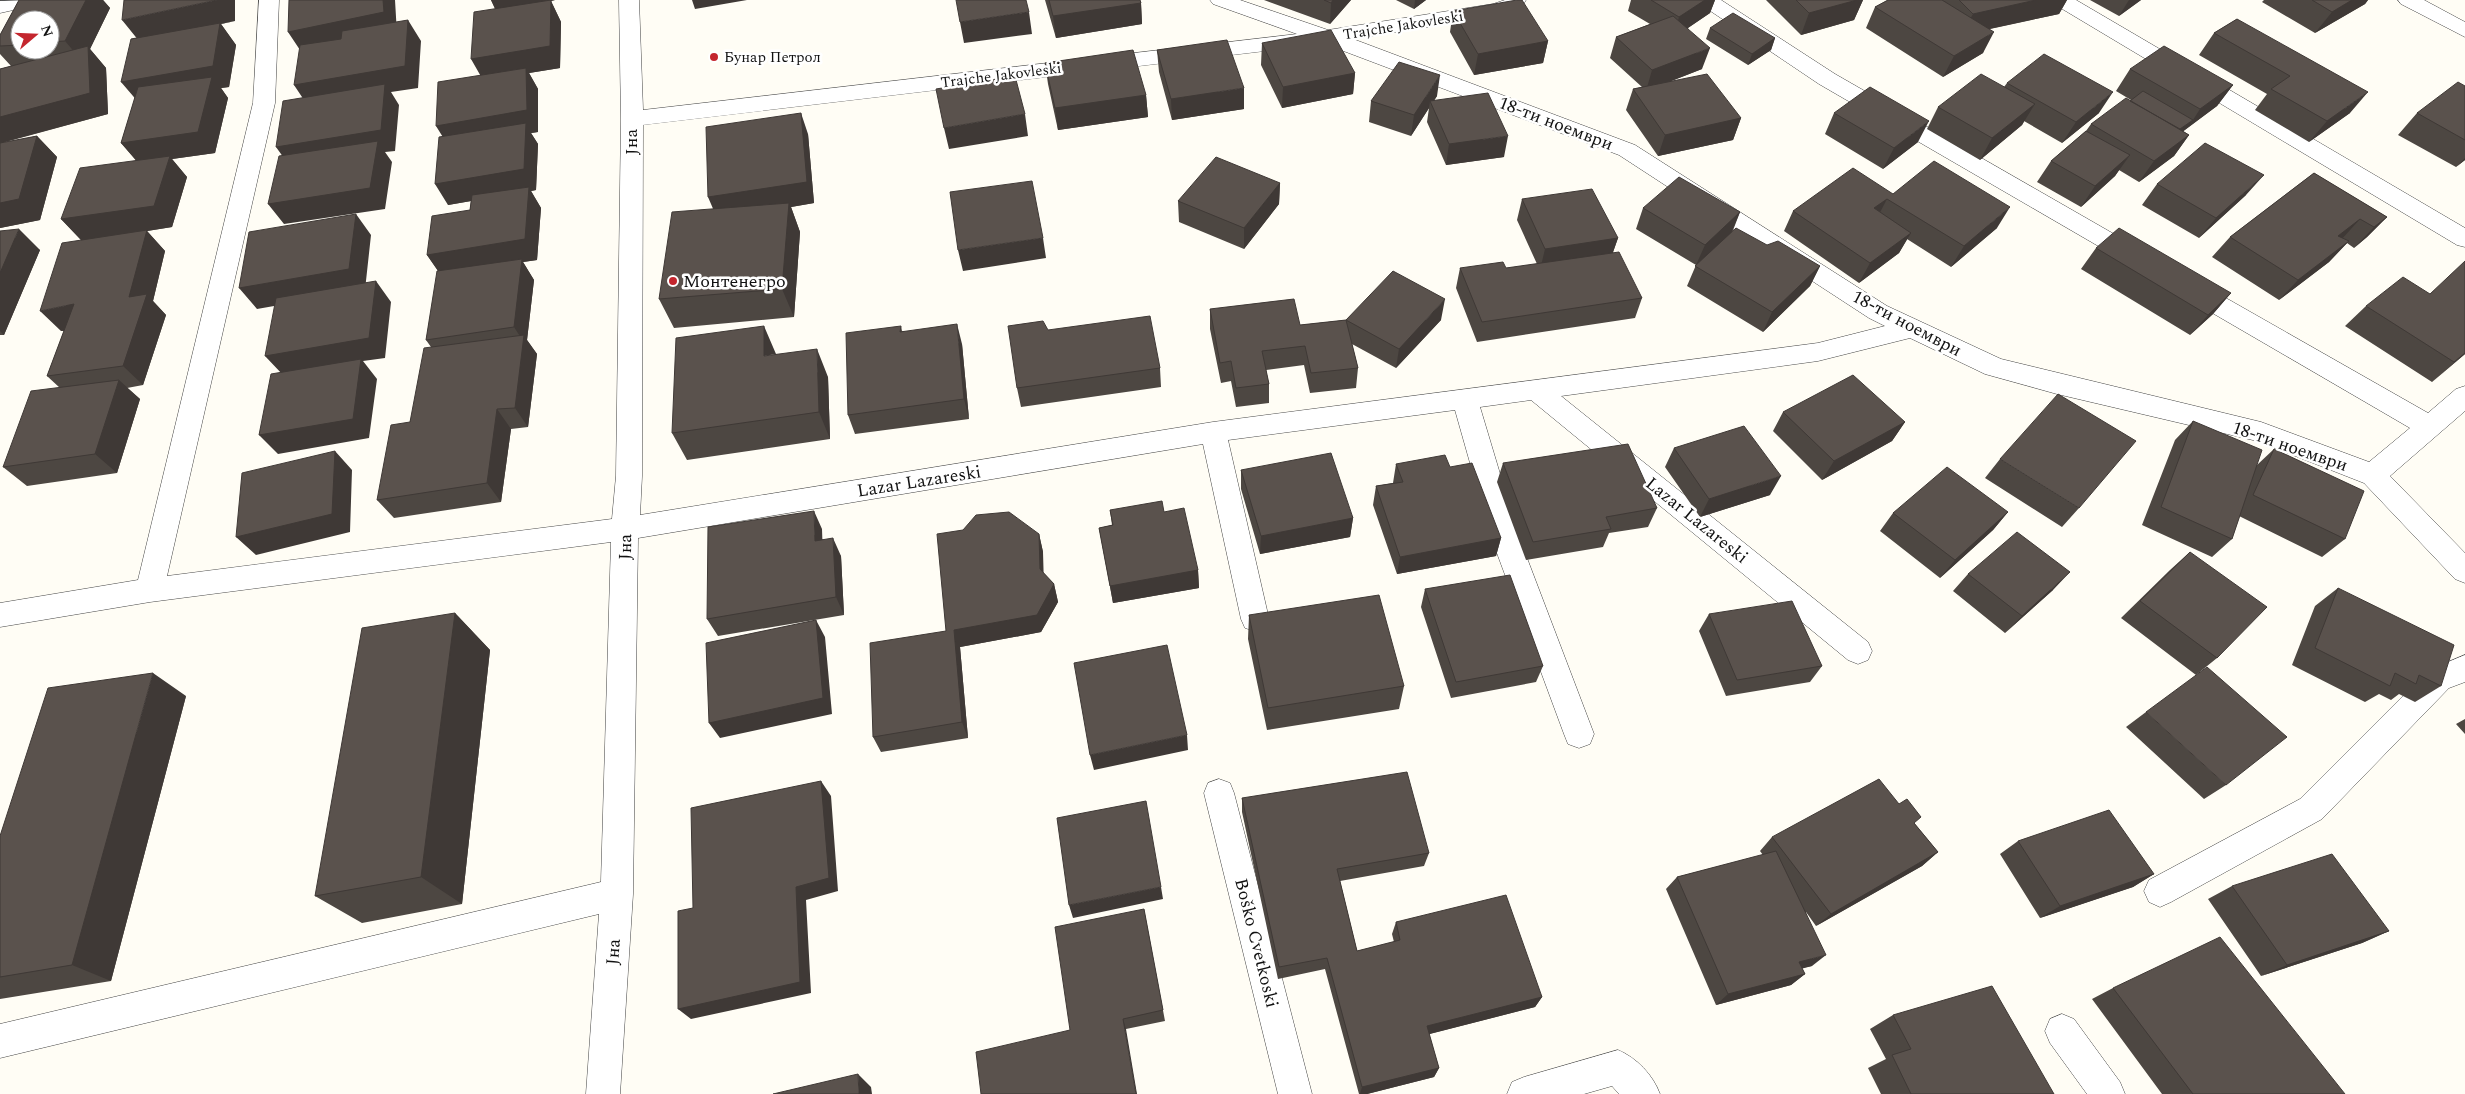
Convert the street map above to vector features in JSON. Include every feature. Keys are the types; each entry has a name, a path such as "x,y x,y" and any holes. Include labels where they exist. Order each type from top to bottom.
{"street":[{"path":"0,8 33,0"},
{"path":"150,590 264,103 269,0"},
{"name":"Јна","path":"603,1094 617,894 625,529 629,476 632,119 629,0"},
{"name":"18-ти ноември","path":"1220,0 1327,37 1627,150 1878,312 1994,367 2057,384 2261,432 2373,476 2465,570"},
{"name":"Trajche Jakovleski","path":"632,119 1327,37 1496,10 1514,4 1516,0"},
{"path":"1707,0 1827,79 2429,426"},
{"path":"2062,0 2465,239"},
{"path":"2408,0 2465,30"},
{"name":"Lazar Lazareski","path":"0,615 150,590 625,529 1213,432 1818,352 1913,328"},
{"name":"Lazar Lazareski","path":"1536,390 1858,651"},
{"path":"2373,476 2465,396"},
{"path":"1465,399 1505,538 1579,734"},
{"path":"1213,432 1255,619"},
{"path":"2160,891 2311,809 2439,679 2465,668"},
{"name":"Boško Cvetkoski","path":"1219,793 1295,1094"},
{"path":"0,1041 617,894"},
{"path":"2062,1031 2108,1094"},
{"path":"1524,1094 1618,1067 1643,1094"}],"building":[{"path":"19,0 86,0 65,41 60,41 60,10 14,10"},
{"path":"124,0 217,0 122,20"},
{"path":"289,0 383,0 384,12 288,32"},
{"path":"551,0 550,46 471,59 474,12"},
{"path":"956,0 1026,0 1029,12 960,22"},
{"path":"1049,0 1140,0 1141,3 1053,16"},
{"path":"1522,0 1548,41 1478,54 1453,11"},
{"path":"1651,0 1705,0 1679,17"},
{"path":"1796,0 1857,0 1809,13"},
{"path":"1888,0 1942,0 1994,32 1954,56 1875,7"},
{"path":"1959,0 2036,0 1973,14"},
{"path":"2312,0 2352,0 2332,12"},
{"path":"1733,13 1775,38 1752,54 1710,28"},
{"path":"1673,16 1710,48 1652,70 1616,37"},
{"path":"10,17 10,46 0,46 0,35"},
{"path":"2237,19 2368,92 2327,121 2271,89 2290,76 2214,33"},
{"path":"408,20 405,66 294,85 300,45 341,39 342,31"},
{"path":"220,23 213,66 121,82 131,39"},
{"path":"1331,30 1355,73 1283,87 1262,43"},
{"path":"1227,40 1244,88 1171,99 1157,50"},
{"path":"88,46 90,93 0,117 0,69 34,60 60,60 60,53"},
{"path":"2164,46 2233,85 2200,109 2130,69"},
{"path":"1133,50 1146,95 1055,108 1045,63"},
{"path":"2044,54 2113,92 2076,122 2007,83"},
{"path":"1399,62 1440,75 1414,115 1371,101"},
{"path":"526,68 527,110 436,126 438,82"},
{"path":"1707,74 1741,118 1665,135 1633,89"},
{"path":"1981,74 2035,104 1992,138 1938,107"},
{"path":"1015,76 1025,114 944,128 936,89"},
{"path":"212,77 198,132 121,143 138,87"},
{"path":"2458,82 2465,86 2465,140 2417,113"},
{"path":"385,84 381,130 276,147 283,101"},
{"path":"1870,87 1929,121 1894,148 1834,113"},
{"path":"2143,91 2193,120 2180,129 2130,101"},
{"path":"1488,93 1508,136 1449,144 1430,101"},
{"path":"2126,98 2189,135 2154,161 2091,124"},
{"path":"801,113 807,182 708,197 706,127"},
{"path":"526,123 524,169 435,184 439,137"},
{"path":"2086,131 2130,155 2095,186 2051,161"},
{"path":"37,136 19,199 0,203 0,143"},
{"path":"378,141 370,188 268,204 279,156"},
{"path":"2205,143 2264,175 2216,218 2157,184"},
{"path":"170,156 154,206 61,219 80,168"},
{"path":"1216,157 1280,183 1244,228 1178,201"},
{"path":"1934,161 2010,207 1964,246 1887,199 1874,208 1911,233 1870,263 1793,211 1853,168 1893,194"},
{"path":"2314,173 2387,217 2374,227 2360,219 2338,236 2349,241 2298,280 2230,237"},
{"path":"1679,177 1740,212 1705,245 1643,208"},
{"path":"1032,181 1043,238 958,250 950,192"},
{"path":"529,187 525,239 427,255 432,216 470,210 472,195"},
{"path":"1592,189 1618,238 1545,249 1522,199"},
{"path":"789,203 782,289 659,299 672,212"},
{"path":"356,214 349,269 239,288 249,232"},
{"path":"1736,228 1767,245 1778,241 1820,266 1772,312 1695,266"},
{"path":"2119,228 2231,293 2208,315 2096,248"},
{"path":"19,229 0,273 0,231"},
{"path":"147,230 129,297 147,294 123,366 47,376 74,304 40,311 62,243"},
{"path":"1619,252 1642,298 1482,322 1460,268 1503,262 1506,268"},
{"path":"522,259 514,327 426,340 437,271"},
{"path":"2465,261 2465,353 2454,362 2366,306 2403,277 2430,294"},
{"path":"1393,271 1445,299 1399,349 1346,320"},
{"path":"376,281 369,338 265,356 276,298"},
{"path":"1294,299 1300,325 1346,320 1358,368 1311,373 1305,346 1262,351 1269,384 1236,388 1231,361 1220,363 1210,309"},
{"path":"1150,316 1160,368 1017,388 1008,326 1043,321 1048,330"},
{"path":"957,324 964,399 848,415 846,333 901,326 900,332"},
{"path":"764,326 764,356 817,349 819,412 672,433 676,338"},
{"path":"524,335 515,408 497,409 487,483 377,500 391,425 410,422 424,348"},
{"path":"361,359 353,419 259,435 271,374"},
{"path":"1853,375 1905,422 1834,461 1783,412"},
{"path":"119,380 95,454 3,467 31,391"},
{"path":"2058,394 2136,441 2079,508 2000,459"},
{"path":"2193,421 2262,450 2232,539 2161,507"},
{"path":"1744,426 1781,476 1709,499 1674,448"},
{"path":"1628,444 1657,508 1606,517 1611,529 1533,542 1503,463"},
{"path":"2274,449 2364,491 2345,539 2253,495"},
{"path":"335,451 332,514 236,537 242,473"},
{"path":"1331,453 1353,518 1261,536 1241,470"},
{"path":"1445,455 1450,467 1472,463 1501,538 1400,557 1376,486 1403,482 1396,464"},
{"path":"1947,467 2008,512 1955,560 1893,513"},
{"path":"1162,501 1164,512 1184,508 1198,570 1110,586 1099,528 1113,525 1110,510"},
{"path":"814,511 815,541 833,538 836,597 707,619 708,527"},
{"path":"1009,512 1039,534 1040,569 1054,584 1037,615 954,630 962,722 873,737 870,643 946,631 937,534 963,530 976,515"},
{"path":"2017,532 2070,572 2022,616 1968,574"},
{"path":"2190,552 2267,607 2217,658 2140,601"},
{"path":"1510,575 1543,666 1456,682 1425,589"},
{"path":"2338,588 2454,645 2441,686 2419,675 2416,684 2395,673 2390,686 2315,648"},
{"path":"1379,595 1404,686 1268,708 1249,615"},
{"path":"1792,601 1822,666 1737,680 1709,614"},
{"path":"455,613 421,877 315,896 362,628"},
{"path":"816,620 823,698 709,723 706,643"},
{"path":"1167,645 1187,735 1090,755 1074,663"},
{"path":"2207,667 2287,737 2226,785 2146,712"},
{"path":"153,673 72,965 0,977 0,836 48,688"},
{"path":"1407,772 1429,853 1337,869 1357,951 1400,940 1396,922 1506,895 1542,997 1427,1026 1439,1068 1362,1087 1327,958 1279,967 1242,798"},
{"path":"1879,779 1899,804 1907,799 1921,817 1914,823 1938,852 1831,914 1772,837"},
{"path":"821,781 829,878 796,887 800,982 678,1009 678,911 693,908 691,808"},
{"path":"1146,801 1161,887 1069,905 1057,818"},
{"path":"2109,810 2154,874 2060,906 2018,841"},
{"path":"1776,851 1826,955 1799,962 1805,974 1728,994 1677,877"},
{"path":"2332,854 2389,931 2287,965 2232,886"},
{"path":"1144,909 1163,1010 1123,1019 1136,1094 981,1094 976,1052 1070,1030 1055,927"},
{"path":"2220,937 2345,1094 2193,1094 2113,988"},
{"path":"1992,986 2054,1094 1911,1094 1892,1055 1911,1049 1893,1015"},
{"path":"858,1074 859,1094 773,1094"}],"place":[{"name":"Бунар Петрол","path":"714,57"},
{"name":"Монтенегро","path":"673,281"}]}
